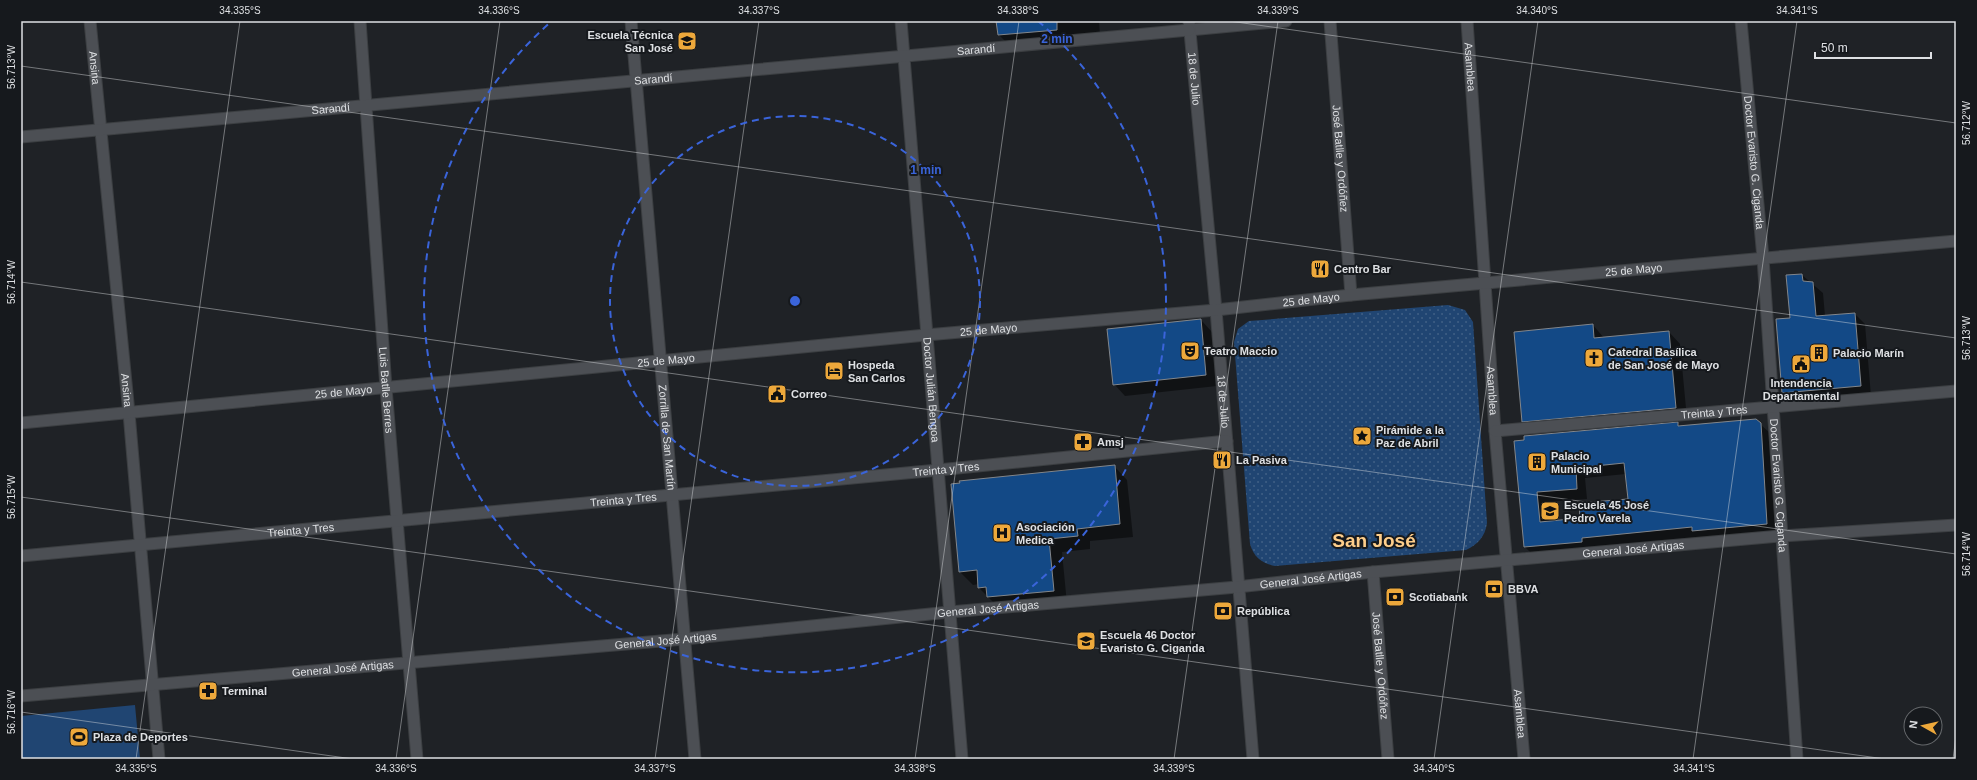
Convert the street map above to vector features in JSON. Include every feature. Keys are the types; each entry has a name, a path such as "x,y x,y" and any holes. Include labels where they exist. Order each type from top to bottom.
{"street":[{"name":"Ansina","path":"90,21 142,544 159,759"},
{"name":"Luis Batlle Berres","path":"360,21 386,388 417,759"},
{"name":"Zorrilla de San Martín","path":"631,21 695,759"},
{"name":"Doctor Julián Bengoa","path":"901,21 962,759"},
{"name":"Sarandí","path":"21,137 904,55 1189,25 1286,21"},
{"name":"José Batlle y Ordóñez","path":"1330,21 1351,295"},
{"name":"Asamblea","path":"1467,21 1495,431 1524,759"},
{"name":"Doctor Evaristo G. Ciganda","path":"1741,21 1763,258 1797,759"},
{"name":"18 de Julio","path":"1189,25 1216,310 1253,759"},
{"name":"25 de Mayo","path":"21,423 926,334 1216,310 1351,295 1956,241"},
{"name":"Treinta y Tres","path":"1495,431 1956,391"},
{"name":"Treinta y Tres","path":"21,556 398,520 672,496 1226,442"},
{"name":"General José Artigas","path":"21,696 684,639 950,612 1238,587 1373,572 1781,536 1956,525"},
{"name":"José Batlle y Ordóñez","path":"1373,572 1388,759"}],"shaded area":[{"path":"1448,305 1465,310 1473,322 1487,523 1483,536 1474,545 1466,550 1275,566 1259,559 1250,544 1234,342 1238,329 1249,321"},
{"name":"Plaza de Deportes","path":"135,705 140,759 21,759 21,716"}],"building":[{"path":"996,21 1057,21 1057,30 998,35"},
{"name":"Palacio Marín","path":"1802,274 1803,281 1813,282 1816,316 1855,313 1861,386 1782,393 1776,319 1790,318 1786,275"},
{"path":"1201,319 1206,375 1113,385 1107,329"},
{"name":"Catedral Basílica de San José de Mayo","path":"1593,324 1594,338 1669,331 1676,408 1522,422 1514,332"},
{"path":"1756,419 1761,423 1767,524 1692,531 1692,527 1582,538 1582,542 1524,547 1514,441 1524,440 1524,436 1678,422 1678,426","holes":["1624,463 1628,499 1579,503 1580,518 1540,522 1537,492 1577,489 1576,468"]},
{"name":"Asociación Medica","path":"1115,465 1120,524 1077,529 1078,536 1049,539 1054,591 987,597 986,587 978,588 977,570 959,572 951,484 960,483 959,481"}],"place":[{"name":"Escuela Técnica San José","path":"687,41"},
{"name":"Centro Bar","path":"1320,269"},
{"name":"Teatro Maccio","path":"1190,351"},
{"name":"Palacio Marín","path":"1819,353"},
{"name":"Catedral Basílica de San José de Mayo","path":"1594,358"},
{"name":"Intendencia Departamental","path":"1801,364"},
{"name":"Hospeda San Carlos","path":"834,371"},
{"name":"Correo","path":"777,394"},
{"name":"Pirámide a la Paz de Abril","path":"1362,436"},
{"name":"Amsj","path":"1083,442"},
{"name":"La Pasiva","path":"1222,460"},
{"name":"Palacio Municipal","path":"1537,462"},
{"name":"Escuela 45 José Pedro Varela","path":"1550,511"},
{"name":"Asociación Medica","path":"1002,533"},
{"name":"BBVA","path":"1494,589"},
{"name":"Scotiabank","path":"1395,597"},
{"name":"República","path":"1223,611"},
{"name":"Escuela 46 Doctor Evaristo G. Ciganda","path":"1086,641"},
{"name":"Terminal","path":"208,691"},
{"name":"Plaza de Deportes","path":"79,737"}],"district":[{"name":"San José","path":"1374,540"}]}
